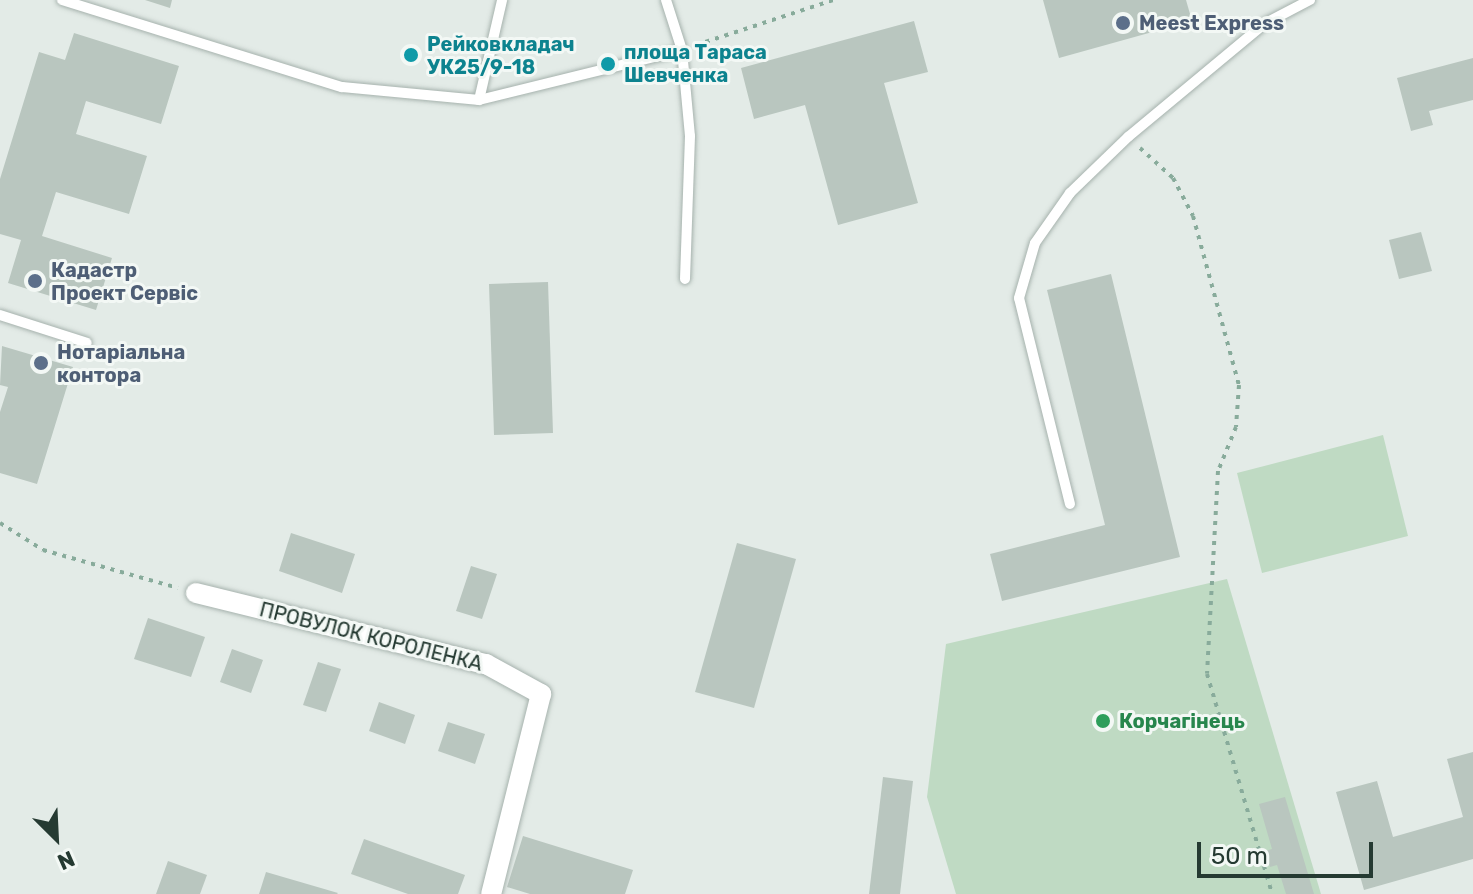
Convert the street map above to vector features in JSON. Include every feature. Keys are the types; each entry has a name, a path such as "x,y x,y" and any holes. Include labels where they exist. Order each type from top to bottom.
{"street":[{"name":"ПРОВУЛОК КОРОЛЕНКА","path":"196,593 486,664 541,694 491,894"}],"lane":[{"path":"62,0 342,87 479,100 682,50"},
{"path":"479,100 502,0"},
{"path":"666,0 682,50 690,136 685,279"},
{"path":"1070,504 1019,298 1035,243 1070,193 1128,137 1264,24 1310,0"},
{"path":"0,315 87,343"}],"path":[{"path":"682,50 834,0"},
{"path":"1128,137 1173,178 1193,216 1239,385 1236,427 1218,471 1207,674 1272,894"},
{"path":"0,523 43,550 196,593"}],"green space":[{"path":"1383,435 1408,536 1262,573 1237,473"},
{"name":"Корчагінець","path":"1227,579 1321,894 956,894 927,797 946,644"}],"building":[{"path":"145,0 172,0 170,8"},
{"path":"1043,0 1186,0 1192,21 1059,58"},
{"path":"914,21 928,72 884,83 918,203 838,225 805,105 754,119 741,68"},
{"path":"74,33 179,66 161,124 86,101 76,134 147,156 129,214 56,192 42,236 112,258 96,310 8,283 21,240 0,234 0,179 39,52 65,60"},
{"path":"1473,58 1473,100 1429,111 1433,125 1411,131 1397,78"},
{"path":"1421,232 1432,271 1399,279 1389,240"},
{"path":"1111,274 1180,557 1002,601 990,554 1105,525 1047,290"},
{"path":"548,282 553,433 494,435 489,284"},
{"path":"2,346 73,367 37,484 0,473 0,412 8,387 0,385"},
{"path":"291,533 355,554 342,593 279,571"},
{"path":"737,543 796,559 754,708 695,692"},
{"path":"471,566 497,574 482,619 456,611"},
{"path":"148,618 205,637 191,677 134,659"},
{"path":"232,649 263,660 251,693 220,682"},
{"path":"318,662 341,669 326,712 303,705"},
{"path":"379,702 415,715 405,744 369,731"},
{"path":"448,722 485,734 475,764 438,751"},
{"path":"1473,752 1473,859 1364,890 1336,792 1377,781 1393,837 1463,817 1447,759"},
{"path":"883,777 913,781 900,894 869,894"},
{"path":"1285,797 1314,894 1286,894 1277,865 1270,867 1265,851 1272,849 1259,804"},
{"path":"523,836 633,870 625,894 530,894 507,887"},
{"path":"364,839 465,875 458,894 408,894 351,874"},
{"path":"168,861 207,875 200,894 156,894"},
{"path":"266,872 338,893 259,894"}],"place":[{"name":"Meest Express","path":"1123,23"},
{"name":"Рейковкладач УК25/9-18","path":"411,55"},
{"name":"площа Тараса Шевченка","path":"608,64"},
{"name":"Кадастр Проект Сервіс","path":"35,281"},
{"name":"Нотаріальна контора","path":"41,363"},
{"name":"Корчагінець","path":"1103,721"}]}
